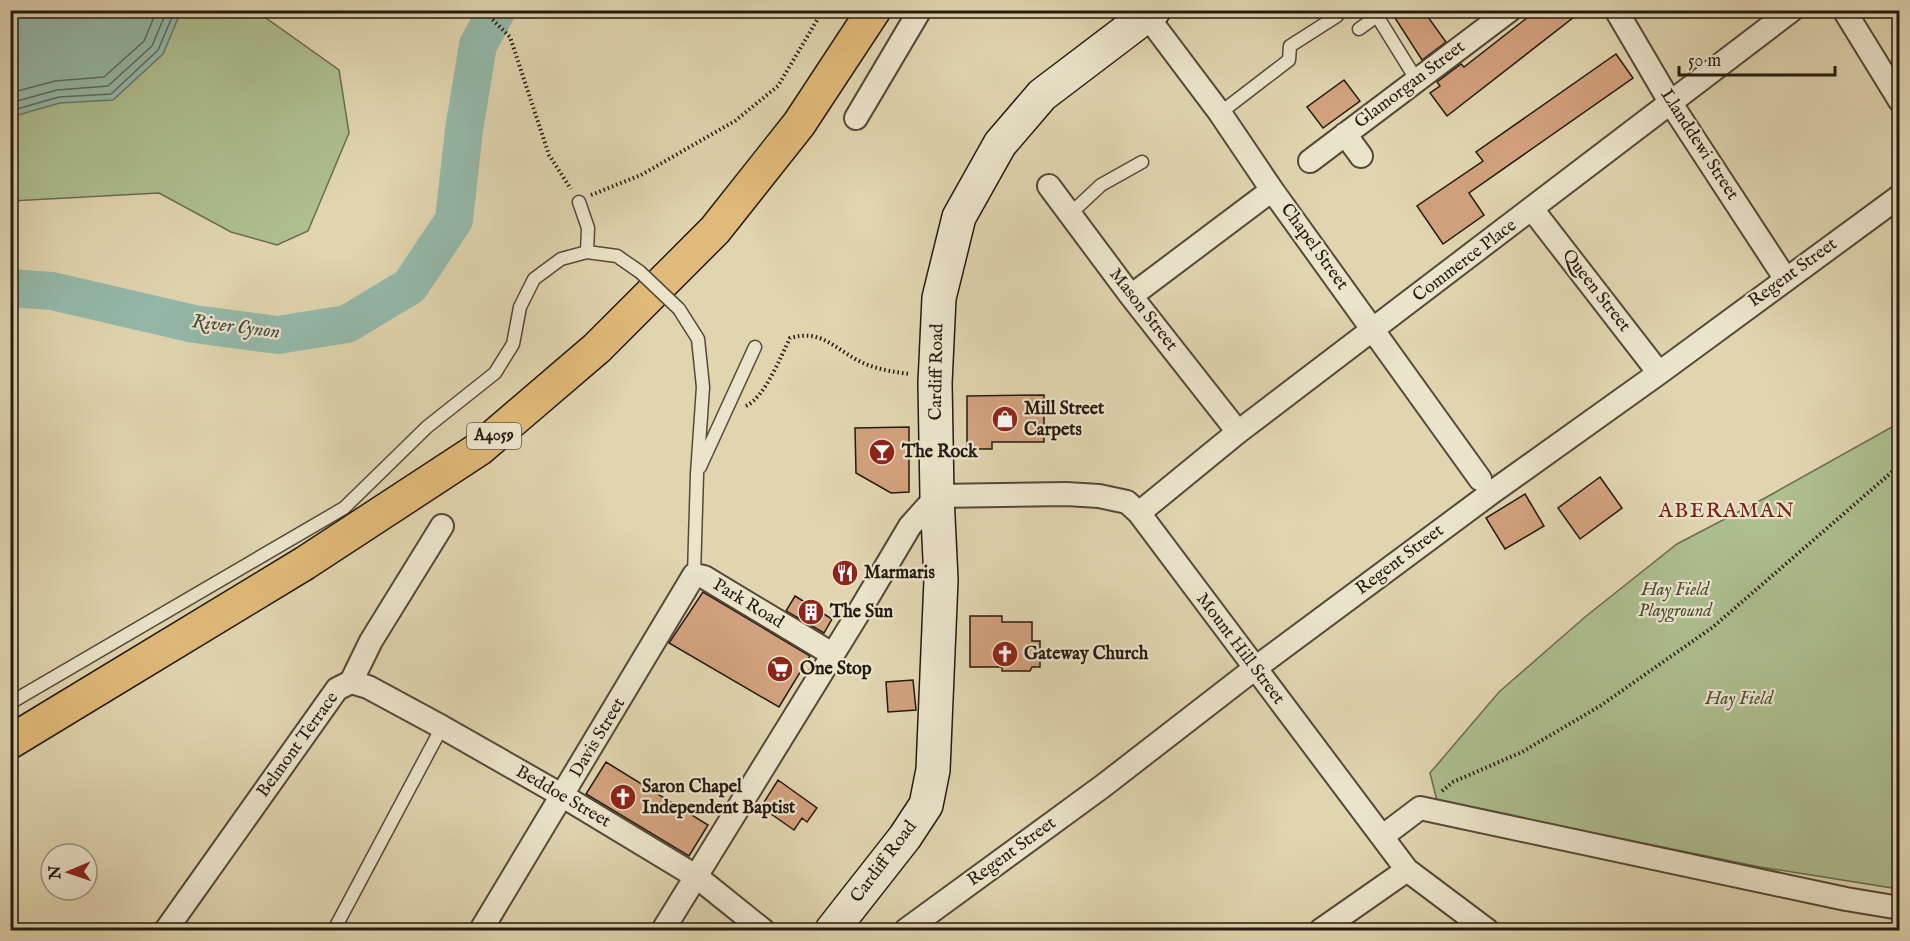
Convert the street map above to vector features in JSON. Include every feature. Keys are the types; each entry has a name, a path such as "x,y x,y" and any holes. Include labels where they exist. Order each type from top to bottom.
{"main road":[{"name":"A4059","path":"10,742 305,563 487,442 597,348 715,230 799,124 874,10"},
{"name":"Cardiff Road","path":"832,930 905,837 926,806 933,770 941,580 935,376 939,298 959,217 1000,144 1042,95 1151,13"}],"street":[{"path":"856,118 920,10"},
{"name":"Glamorgan Street","path":"1310,161 1510,10"},
{"name":"Llanddewi Street","path":"1616,10 1670,102 1785,278"},
{"name":"Commerce Place","path":"1139,513 1238,432 1792,10"},
{"path":"1844,10 1899,101"},
{"name":"Chapel Street","path":"1151,13 1272,190 1480,479"},
{"path":"1345,134 1361,156"},
{"name":"Mason Street","path":"1049,186 1131,296 1238,432"},
{"path":"1131,296 1272,190"},
{"name":"Regent Street","path":"906,930 1103,786 1254,669 1491,493 1659,373 1899,196"},
{"name":"Queen Street","path":"1532,209 1659,373"},
{"name":"Mount Hill Street","path":"937,496 1066,494 1100,496 1127,502 1139,513 1407,870 1487,930"},
{"path":"663,930 910,526 937,496"},
{"name":"Belmont Terrace","path":"166,930 337,689 351,682 371,641 442,526"},
{"name":"Park Road","path":"694,576 704,577 832,654"},
{"name":"Davis Street","path":"481,930 694,576"},
{"name":"Beddoe Street","path":"351,682 368,687 563,796 697,877 763,930"},
{"path":"1383,836 1420,808 1846,899 1899,908"},
{"path":"1321,930 1407,870"}],"lane":[{"path":"1359,29 1380,13 1416,79"},
{"path":"1220,113 1289,60 1290,46 1337,16"},
{"path":"1070,214 1101,185 1142,162"},
{"path":"579,201 588,228 587,252"},
{"path":"10,703 344,508 427,427 495,373 513,344 520,307 534,279 561,259 587,252 617,256 640,272 679,309 698,339 703,387 697,474 694,576"},
{"path":"697,474 755,347"},
{"path":"334,930 442,727"}],"path":[{"path":"483,10 510,37 549,155 579,201 641,176 735,121 778,86 823,10"},
{"path":"725,412 734,412 750,404 775,369 790,338 803,334 827,341 861,362 883,369 935,376"},
{"path":"1420,808 1453,782 1522,752 1600,706 1713,627 1899,465"}],"green space":[{"path":"11,11 256,11 339,70 349,133 308,231 277,245 231,232 159,193 11,201"},
{"name":"Hay Field","path":"1899,423 1899,889 1760,867 1437,801 1430,773 1499,692 1585,617 1677,544"}],"water":[{"path":"11,10 181,11 163,54 113,100 60,103 11,117"}],"building":[{"path":"1406,10 1423,10 1446,42 1422,60 1395,18"},
{"path":"1537,10 1583,10 1447,116 1430,93 1440,86 1437,82 1461,64 1464,67"},
{"path":"1616,54 1633,78 1469,193 1484,215 1443,244 1417,206 1483,161 1476,152"},
{"path":"1344,80 1360,101 1323,128 1307,107"},
{"name":"Mill Street Carpets","path":"1044,395 1044,442 992,442 992,449 967,449 967,396"},
{"name":"The Rock","path":"909,427 909,492 891,493 856,473 855,428"},
{"path":"1600,477 1622,508 1580,539 1558,508"},
{"path":"1525,494 1544,526 1505,549 1486,518"},
{"path":"703,592 810,656 779,707 669,643"},
{"path":"795,596 832,619 824,633 786,611"},
{"name":"Gateway Church","path":"970,616 1002,616 1002,622 1032,622 1032,641 1040,641 1040,667 1032,667 1030,671 1002,671 1002,667 970,667"},
{"path":"913,680 916,710 888,712 886,682"},
{"path":"606,762 708,825 689,856 586,794"},
{"path":"778,780 817,808 807,822 802,818 794,830 761,807"}],"waterway":[{"name":"River Cynon","path":"10,288 52,291 194,324 278,335 347,324 410,286 454,220 464,130 478,45 497,10"}],"place":[{"name":"Mill Street Carpets","path":"1005,419"},
{"name":"The Rock","path":"882,452"},
{"name":"Marmaris","path":"845,573"},
{"name":"The Sun","path":"811,612"},
{"name":"Gateway Church","path":"1005,654"},
{"name":"One Stop","path":"780,669"},
{"name":"Saron Chapel Independent Baptist","path":"623,797"}],"district":[{"name":"ABERAMAN","path":"1727,511"}],"park label":[{"name":"Hay Field Playground","path":"1675,600"}]}
